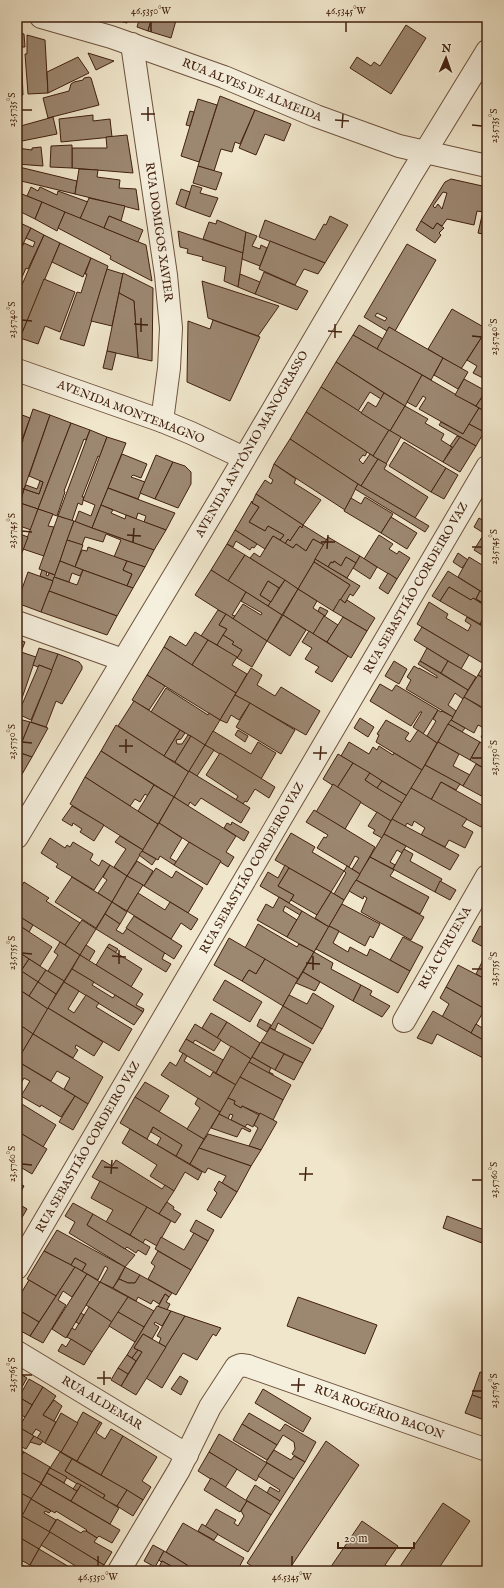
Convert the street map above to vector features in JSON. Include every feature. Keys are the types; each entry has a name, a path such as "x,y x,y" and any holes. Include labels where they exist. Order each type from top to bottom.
{"street":[{"name":"RUA ALVES DE ALMEIDA","path":"41,17 132,44 224,77 316,116 400,146 487,166"},
{"name":"RUA DOMIGOS XAVIER","path":"132,44 166,275 171,328 169,368 162,421"},
{"name":"AVENIDA ANTÔNIO MANOGRASSO","path":"17,837 221,498 424,152 487,51"},
{"name":"AVENIDA MONTEMAGNO","path":"17,370 162,421 244,458"},
{"name":"RUA SEBASTIÃO CORDEIRO VAZ","path":"17,1268 487,467"},
{"path":"17,622 123,660"},
{"name":"RUA CURUENA","path":"404,1021 487,876"},
{"name":"RUA ALDEMAR","path":"17,1352 187,1455"},
{"name":"RUA ROGÉRIO BACON","path":"187,1455 210,1407 231,1373 236,1367 241,1365 248,1366 487,1450"},
{"path":"119,1571 187,1455"}],"building":[{"path":"113,17 129,17 127,23 112,19"},
{"path":"140,17 152,17 148,31 137,27"},
{"path":"152,17 177,17 171,38 148,31"},
{"path":"406,25 426,38 391,94 350,68 357,57 371,66 374,62 380,66"},
{"path":"17,32 24,34 25,47 21,47 23,95 17,95"},
{"path":"27,35 45,40 48,93 28,94 25,54 27,54"},
{"path":"88,53 114,61 96,70"},
{"path":"78,57 89,73 48,93 47,72"},
{"path":"89,77 91,78 99,105 48,118 43,98 69,91 71,84"},
{"path":"220,96 255,110 240,144 235,142 232,152 221,149 214,171 198,166"},
{"path":"198,99 217,105 199,162 181,156"},
{"path":"255,110 291,124 284,141 265,134 256,155 239,148"},
{"path":"190,111 194,112 190,126 186,125"},
{"path":"93,115 93,121 110,119 112,137 61,142 59,119"},
{"path":"53,117 57,134 17,142 17,127"},
{"path":"127,135 133,173 72,168 72,148 107,148 106,137"},
{"path":"72,145 72,168 50,167 51,146"},
{"path":"41,147 43,166 17,164 17,148 32,150 32,148"},
{"path":"198,166 222,173 216,190 193,183"},
{"path":"19,167 77,181 75,194 17,180"},
{"path":"79,169 98,170 97,177 120,180 119,188 136,189 139,210 75,194"},
{"path":"451,179 487,187 483,212 477,211 474,225 447,219 442,226 437,223 433,229 421,221 445,182","holes":["443,192 447,193 442,209 438,204 435,208 433,206"]},
{"path":"192,185 202,188 200,193 218,198 210,217 185,208"},
{"path":"31,187 38,191 40,187 57,195 58,191 88,202 80,219 27,196"},
{"path":"181,189 190,192 185,208 176,204"},
{"path":"17,192 42,202 35,219 17,210"},
{"path":"487,194 487,235 478,233"},
{"path":"89,198 125,206 121,221 109,216 104,228 80,219"},
{"path":"42,202 65,212 57,231 35,219"},
{"path":"65,212 146,245 152,281 110,259 111,256 58,228"},
{"path":"109,216 143,230 138,242 104,228"},
{"path":"330,216 348,225 325,263 259,237 265,220 315,240 324,224 326,225"},
{"path":"217,220 246,232 243,253 203,239 209,222 216,224"},
{"path":"421,221 433,229 437,223 444,228 439,233 441,235 435,243 416,230"},
{"path":"18,222 31,228 17,256 17,223"},
{"path":"31,228 44,235 28,269 26,268 17,289 17,256 24,243 33,247 35,242 26,238"},
{"path":"178,231 243,253 238,287 224,281 226,267 202,260 203,257 187,253 188,249 180,247"},
{"path":"246,232 257,236 252,246 260,249 261,245 267,248 260,266 242,259"},
{"path":"44,235 60,243 20,338 17,337 17,296"},
{"path":"270,241 325,263 318,274 304,269 295,285 259,269"},
{"path":"60,243 91,258 83,277 52,262"},
{"path":"407,244 436,260 395,331 389,327 387,331 364,317","holes":["377,313 387,318 385,321 375,316"]},
{"path":"91,258 108,266 84,346 60,339 77,292 81,293 87,274 85,274"},
{"path":"107,269 123,274 112,326 91,321"},
{"path":"264,272 308,291 297,310 255,294"},
{"path":"123,273 153,288 152,361 138,358 134,301 119,293"},
{"path":"240,274 260,282 255,294 238,287"},
{"path":"44,279 75,292 60,332 45,326 38,344 20,338"},
{"path":"202,281 279,306 258,336 208,318"},
{"path":"119,293 134,301 138,358 107,351"},
{"path":"452,309 487,329 461,369 428,349"},
{"path":"213,320 260,337 230,401 187,382 188,321 210,329"},
{"path":"359,325 383,339 377,349 353,335"},
{"path":"389,327 443,358 431,380 377,349"},
{"path":"487,329 487,380 473,373 477,366 467,360"},
{"path":"353,335 422,375 405,406 336,362"},
{"path":"107,351 116,353 112,370 103,368"},
{"path":"443,358 468,372 458,389 434,375"},
{"path":"336,362 384,393 381,399 370,392 358,411 321,387"},
{"path":"422,375 479,408 463,434 419,409 426,398 423,396 416,407 407,402"},
{"path":"464,379 486,391 476,406 455,395"},
{"path":"321,387 389,430 373,456 306,412"},
{"path":"384,393 405,406 390,431 361,413 368,402 376,407"},
{"path":"484,394 487,396 487,413 476,406"},
{"path":"405,406 428,419 425,423 444,434 441,440 452,447 443,462 390,431"},
{"path":"479,408 487,413 487,427 484,432 469,424"},
{"path":"33,409 50,415 24,489 17,487 17,457"},
{"path":"306,412 367,452 365,456 363,455 359,460 363,464 370,454 378,459 361,486 290,439"},
{"path":"17,413 30,418 22,440 19,438 17,443"},
{"path":"50,415 71,423 38,509 20,503 24,489 39,494 43,482 29,476"},
{"path":"441,422 463,434 469,424 484,432 476,446 439,425"},
{"path":"71,423 90,430 86,440 84,439 64,491 65,492 57,516 38,509"},
{"path":"90,430 107,437 100,457 98,456 82,497 84,497 82,505 78,503 72,521 58,516"},
{"path":"389,430 401,437 386,464 373,456"},
{"path":"457,436 460,437 454,448 450,446"},
{"path":"107,437 126,443 92,528 75,522 79,511 91,516 95,505 83,500"},
{"path":"460,437 476,446 460,472 443,462"},
{"path":"290,439 358,484 345,510 274,464"},
{"path":"23,440 17,457 17,453"},
{"path":"404,442 446,468 431,492 389,466"},
{"path":"122,454 147,464 141,478 133,475 131,477 145,482 138,499 108,488"},
{"path":"156,455 173,462 155,499 140,493"},
{"path":"378,459 387,464 384,469 428,497 415,518 361,486"},
{"path":"173,462 185,466 191,472 191,484 178,508 155,499"},
{"path":"274,464 296,479 294,483 321,500 303,525 256,494 265,480 271,484 273,480 269,477"},
{"path":"446,468 458,475 444,499 431,492"},
{"path":"40,481 43,482 39,494 24,489 26,485 37,489"},
{"path":"358,484 429,526 425,532 355,489"},
{"path":"21,488 24,489 20,503 17,502 17,493 19,493"},
{"path":"108,488 175,513 166,530 144,522 146,516 138,513 136,519 101,505"},
{"path":"256,494 303,525 302,528 300,526 290,541 288,539 285,544 280,540 284,535 268,526 265,531 249,522 259,507 252,503"},
{"path":"365,497 393,514 381,533 344,511 351,498 361,504"},
{"path":"252,501 252,503 259,507 249,522 265,531 268,526 284,535 280,540 273,536 265,549 235,530"},
{"path":"17,502 38,509 31,530 17,525"},
{"path":"101,505 113,510 111,513 125,519 126,515 166,530 154,550 92,528"},
{"path":"38,509 53,514 48,526 54,527 44,556 23,549"},
{"path":"58,516 74,521 55,575 39,569"},
{"path":"391,517 417,533 407,549 381,533"},
{"path":"479,518 487,523 487,535 474,527"},
{"path":"74,521 154,550 145,567 114,557 121,540 106,534 103,542 85,537 82,545 67,540"},
{"path":"303,525 327,540 324,545 313,539 306,551 296,544 293,548 285,544 288,539 290,541 300,526 302,528"},
{"path":"235,530 257,544 254,548 252,547 250,550 236,541 233,547 227,544"},
{"path":"17,533 28,537 17,566"},
{"path":"379,535 393,544 389,549 397,554 399,551 410,558 397,579 364,559"},
{"path":"273,536 293,548 296,544 306,551 313,539 324,545 298,589 250,558 254,553 260,557"},
{"path":"328,537 360,556 356,563 346,557 341,566 334,561 333,563 331,562 328,567 315,559"},
{"path":"482,537 487,540 487,558 474,550"},
{"path":"67,540 83,545 75,567 60,561"},
{"path":"227,544 245,555 228,581 211,570"},
{"path":"88,547 127,561 123,570 132,574 127,586 75,567 82,550 87,551"},
{"path":"458,553 468,560 462,568 453,562"},
{"path":"245,555 285,580 279,588 268,581 260,595 271,602 268,606 228,581"},
{"path":"360,556 377,567 370,579 353,568"},
{"path":"346,557 356,563 347,578 328,567 331,562 333,563 334,561 341,566"},
{"path":"469,557 487,568 487,595 458,577"},
{"path":"315,559 360,586 353,596 350,594 345,603 340,599 350,585 314,562"},
{"path":"60,561 83,570 80,576 72,573 69,582 54,577"},
{"path":"127,561 145,567 133,588 127,586 132,574 123,570"},
{"path":"314,562 350,585 333,611 298,589"},
{"path":"42,570 47,572 46,575 48,576 49,573 55,575 53,581 40,576"},
{"path":"83,570 133,588 117,616 49,591 54,577 77,585"},
{"path":"211,570 246,592 232,615 235,616 233,619 195,595"},
{"path":"448,571 480,591 476,599 487,607 473,598 471,600 449,587 440,601 432,596"},
{"path":"28,572 53,581 41,612 17,603"},
{"path":"388,573 397,579 388,594 379,588"},
{"path":"285,580 298,589 282,615 268,606"},
{"path":"268,581 279,588 271,602 260,595"},
{"path":"449,587 471,600 473,598 487,607 487,612 480,624 440,601"},
{"path":"298,589 317,601 313,608 325,616 313,634 283,615"},
{"path":"49,591 117,616 107,635 41,612"},
{"path":"480,591 487,595 487,605 476,599"},
{"path":"246,592 282,615 267,641 233,619 243,604 261,615 262,613 241,601"},
{"path":"340,599 345,603 347,600 375,618 367,631 333,611"},
{"path":"429,602 448,614 446,618 468,631 471,625 465,621 467,617 487,629 487,659 484,664 417,624"},
{"path":"320,607 328,611 325,616 318,611"},
{"path":"218,610 226,614 219,625 227,629 217,645 201,636"},
{"path":"487,612 487,621 483,627 480,624"},
{"path":"226,614 267,641 252,667 237,658 242,650 232,644 234,642 223,635 227,629 219,625"},
{"path":"283,615 306,630 290,656 267,641"},
{"path":"324,616 338,625 327,642 313,634"},
{"path":"343,617 367,631 351,658 327,642"},
{"path":"422,627 469,655 461,669 414,640"},
{"path":"309,631 348,656 332,682 315,672 319,667 305,659 312,648 302,642"},
{"path":"195,632 208,640 192,665 164,647 170,636 186,646"},
{"path":"223,635 234,642 232,644 242,650 237,658 217,645"},
{"path":"17,639 25,642 21,652 36,657 17,713"},
{"path":"208,640 237,657 232,665 247,674 236,693 192,665"},
{"path":"164,647 236,693 220,720 147,675"},
{"path":"39,648 58,654 52,670 39,665 38,667 33,665"},
{"path":"427,648 448,661 441,673 420,661"},
{"path":"58,654 79,662 82,669 62,704 56,701 46,727 31,722"},
{"path":"487,659 487,680 478,675"},
{"path":"394,661 407,669 399,684 385,676"},
{"path":"420,661 468,690 463,699 455,693 448,705 456,711 453,717 406,689 411,680 407,677 414,666 437,678 437,676 418,664"},
{"path":"448,661 476,677 468,690 441,673"},
{"path":"39,665 52,670 31,720 18,714"},
{"path":"251,668 262,675 257,685 275,696 281,687 320,711 306,735 235,695"},
{"path":"147,675 165,686 149,710 132,700"},
{"path":"478,675 487,680 487,710 464,697"},
{"path":"380,684 392,691 396,685 438,710 423,734 413,727 422,712 420,712 411,726 370,701"},
{"path":"166,688 208,715 209,713 220,720 205,745 151,712"},
{"path":"235,695 250,703 239,720 231,715 227,723 220,720"},
{"path":"464,697 487,711 487,741 481,737 486,729 478,725 474,733 451,720"},
{"path":"134,701 180,730 164,756 118,726"},
{"path":"250,703 295,730 281,754 236,727"},
{"path":"438,710 453,717 437,743 427,736 436,721 433,719"},
{"path":"360,718 374,727 368,737 354,728"},
{"path":"19,719 30,722 18,752 17,725"},
{"path":"386,720 409,733 405,739 410,742 418,730 437,743 422,770 376,742 379,735 377,734"},
{"path":"451,720 465,728 462,732 448,724"},
{"path":"30,722 48,728 32,757 18,752"},
{"path":"448,724 480,742 470,760 438,742"},
{"path":"116,725 189,772 174,797 101,751"},
{"path":"180,730 185,733 181,739 176,740 177,744 182,744 188,735 191,736 175,762 164,756"},
{"path":"238,730 248,736 245,742 235,735"},
{"path":"213,731 251,754 258,742 276,753 261,779 205,745"},
{"path":"191,736 205,745 189,772 175,762"},
{"path":"349,742 369,754 373,747 377,750 379,746 422,770 407,796 341,756"},
{"path":"438,742 459,754 453,766 470,775 463,786 425,765"},
{"path":"480,742 487,746 483,753 487,755 487,770 470,760"},
{"path":"205,745 214,750 197,776 189,771"},
{"path":"101,751 154,785 148,796 145,794 140,802 135,799 130,806 85,777"},
{"path":"17,752 32,757 21,776 17,774"},
{"path":"220,753 275,787 269,798 255,789 247,802 245,801 243,804 236,800 238,796 206,775"},
{"path":"338,754 353,763 337,788 323,779"},
{"path":"353,763 370,773 365,780 402,803 391,821 337,788"},
{"path":"476,764 487,770 487,799 463,786"},
{"path":"425,765 460,784 456,790 441,782 431,800 411,788"},
{"path":"189,771 250,808 241,823 201,798 195,806 190,802 188,806 174,797"},
{"path":"370,773 382,781 377,788 365,780"},
{"path":"85,777 158,824 143,850 70,804"},
{"path":"382,781 407,796 402,803 377,788"},
{"path":"441,782 487,808 487,815 481,827 431,800"},
{"path":"333,784 361,802 345,829 316,812"},
{"path":"154,785 174,797 158,824 138,811"},
{"path":"411,788 467,819 462,826 473,832 465,848 449,840 445,847 421,835 425,828 414,821 412,826 407,823 405,827 392,819"},
{"path":"174,797 236,836 226,852 234,857 228,867 159,823"},
{"path":"72,806 104,825 94,841 80,832 82,829 73,823 72,826 62,820"},
{"path":"314,810 375,847 360,874 352,869 359,858 355,856 349,867 317,848 324,837 326,838 328,835 306,822"},
{"path":"377,812 391,821 382,838 373,833 375,830 368,826"},
{"path":"392,819 459,855 450,870 384,834"},
{"path":"232,822 249,832 244,841 224,828 227,823 231,825"},
{"path":"159,823 182,838 170,858 177,862 174,865 160,856 158,860 142,851"},
{"path":"291,833 315,847 312,852 344,871 331,892 275,860"},
{"path":"384,834 406,846 402,853 397,850 390,862 395,865 393,869 370,857"},
{"path":"120,836 143,850 127,876 114,867 126,849 115,842"},
{"path":"50,838 65,848 67,845 70,847 73,842 93,854 90,860 99,866 102,860 110,865 94,890 56,867 58,864 41,853"},
{"path":"189,842 221,861 207,885 174,865"},
{"path":"404,849 413,854 410,861 442,879 435,892 393,869"},
{"path":"142,851 156,859 152,865 139,855"},
{"path":"370,857 394,870 390,876 429,897 420,914 356,880"},
{"path":"137,861 153,871 144,886 127,876"},
{"path":"110,865 127,876 112,902 98,893 107,880 103,877"},
{"path":"285,865 289,868 278,886 294,895 289,903 260,886 268,872 278,878"},
{"path":"347,866 360,874 344,900 334,894 346,873 344,871"},
{"path":"156,868 172,878 176,871 203,888 188,913 144,886"},
{"path":"289,868 331,892 317,915 291,900 294,895 278,886"},
{"path":"127,876 143,885 127,911 112,902"},
{"path":"72,877 112,902 96,928 55,902"},
{"path":"356,880 424,917 411,940 361,912 367,898 364,896 363,899 349,891"},
{"path":"440,881 456,890 450,900 435,892"},
{"path":"24,882 49,898 46,901 80,923 65,945 17,915 17,894"},
{"path":"331,892 344,900 329,927 315,918"},
{"path":"138,893 165,910 170,902 198,919 191,930 181,923 171,939 127,911"},
{"path":"279,897 302,911 300,915 285,906 283,911 297,920 287,937 257,920 266,904 273,908"},
{"path":"112,902 127,912 120,924 105,914"},
{"path":"342,904 380,924 373,938 370,936 365,946 329,926"},
{"path":"302,911 329,927 314,952 287,937"},
{"path":"105,914 120,924 116,930 123,934 127,928 165,952 162,959 171,964 166,972 96,929"},
{"path":"17,915 33,925 29,932 20,926 17,931"},
{"path":"134,916 182,946 174,959 126,928"},
{"path":"82,920 96,929 80,955 65,945"},
{"path":"258,924 297,947 299,944 314,952 298,979 245,948"},
{"path":"20,926 52,947 40,966 17,951 17,931"},
{"path":"329,926 339,931 333,943 348,952 350,947 367,956 370,949 410,971 398,993 316,949"},
{"path":"480,926 487,930 487,949 472,941"},
{"path":"403,937 423,947 410,971 390,960"},
{"path":"229,938 265,959 256,974 249,970 242,981 214,965"},
{"path":"60,942 80,955 64,981 48,971 58,955 54,952"},
{"path":"109,944 118,949 115,953 107,947"},
{"path":"86,945 95,951 89,961 80,955"},
{"path":"107,947 142,969 131,987 96,965"},
{"path":"17,951 29,959 21,971 17,968"},
{"path":"314,952 333,963 331,969 361,985 353,1001 303,972"},
{"path":"80,955 143,994 136,1005 144,1009 143,1012 72,969"},
{"path":"484,958 487,959 487,980 476,974"},
{"path":"29,959 46,970 38,982 21,971"},
{"path":"265,959 298,979 283,1006 242,981 249,970 256,974"},
{"path":"458,965 487,980 487,1010 446,987"},
{"path":"17,968 38,982 29,996 17,988"},
{"path":"72,969 94,982 92,985 113,998 115,995 143,1012 134,1025 64,982"},
{"path":"46,970 64,981 56,994 38,982"},
{"path":"303,972 320,982 315,991 296,983"},
{"path":"225,980 262,1002 250,1022 213,1000"},
{"path":"38,982 56,994 48,1009 29,996"},
{"path":"64,982 79,991 68,1009 74,1013 86,995 99,1003 96,1007 132,1029 119,1051 48,1008"},
{"path":"361,985 372,991 370,995 390,1006 382,1017 353,1001"},
{"path":"446,987 485,1009 471,1033 442,1017 449,1004 440,998"},
{"path":"17,988 48,1009 33,1034 17,1023"},
{"path":"313,993 334,1006 322,1029 283,1006 289,995 307,1004"},
{"path":"283,1006 322,1029 313,1044 278,1023 275,1030 270,1028"},
{"path":"48,1008 103,1042 94,1056 76,1045 75,1048 78,1050 73,1058 33,1034"},
{"path":"433,1011 487,1042 487,1060 437,1034 432,1044 417,1038"},
{"path":"211,1013 227,1022 217,1038 202,1028"},
{"path":"260,1019 271,1025 267,1032 257,1026"},
{"path":"227,1022 260,1043 251,1059 217,1038"},
{"path":"195,1024 221,1040 214,1051 195,1040 193,1043 186,1039"},
{"path":"476,1024 487,1031 487,1042 471,1033"},
{"path":"20,1025 33,1034 18,1060 17,1030"},
{"path":"270,1028 311,1049 303,1063 261,1042"},
{"path":"33,1034 103,1077 88,1104 64,1089 70,1078 57,1071 51,1081 17,1061"},
{"path":"186,1039 223,1060 216,1073 179,1051"},
{"path":"261,1042 284,1054 275,1070 252,1057"},
{"path":"231,1046 251,1059 236,1085 216,1073"},
{"path":"183,1053 187,1056 184,1061 210,1077 213,1072 236,1085 220,1112 161,1075 170,1062 176,1066"},
{"path":"284,1054 303,1063 294,1080 275,1070"},
{"path":"252,1057 271,1068 269,1072 273,1074 273,1076 249,1062"},
{"path":"17,1061 75,1096 61,1117 41,1105 40,1107 21,1096 30,1081 24,1078 17,1090"},
{"path":"249,1062 291,1085 283,1100 240,1077"},
{"path":"240,1077 283,1100 273,1120 242,1106 241,1108 234,1104 235,1101 228,1098"},
{"path":"145,1082 169,1096 159,1112 135,1097"},
{"path":"75,1096 88,1104 73,1130 59,1122"},
{"path":"135,1097 204,1139 190,1164 176,1156 182,1145 153,1127 147,1139 120,1123"},
{"path":"198,1098 220,1112 204,1139 187,1129 200,1108 195,1104"},
{"path":"228,1098 235,1101 234,1104 241,1108 242,1106 259,1115 253,1127 247,1124 245,1127 231,1120 233,1115 230,1114 228,1119 219,1114"},
{"path":"17,1101 56,1125 43,1147 17,1131"},
{"path":"260,1113 277,1122 261,1150 249,1146 258,1128 254,1125"},
{"path":"219,1114 251,1130 250,1132 242,1128 237,1137 211,1128"},
{"path":"153,1127 182,1145 176,1156 157,1145 161,1138 151,1132"},
{"path":"130,1129 202,1172 198,1180 185,1172 174,1191 150,1176 157,1165 122,1143"},
{"path":"17,1131 47,1149 32,1174 17,1165"},
{"path":"208,1134 261,1150 251,1166 199,1148"},
{"path":"199,1148 251,1166 237,1192 222,1183 226,1176 208,1168 205,1173 190,1164"},
{"path":"102,1160 112,1166 116,1160 162,1189 165,1185 174,1191 159,1214 92,1177"},
{"path":"100,1181 147,1207 130,1235 106,1222 113,1210 91,1198"},
{"path":"219,1181 237,1192 221,1218 207,1210 217,1193 214,1190"},
{"path":"17,1182 24,1186 17,1199"},
{"path":"167,1202 174,1207 173,1209 181,1214 175,1223 159,1214"},
{"path":"17,1203 27,1209 17,1226"},
{"path":"73,1203 93,1214 87,1225 135,1255 125,1267 69,1233 75,1222 65,1216"},
{"path":"147,1207 171,1221 157,1246 145,1239 143,1243 130,1235"},
{"path":"93,1214 150,1247 146,1255 138,1250 136,1253 127,1247 125,1249 87,1225"},
{"path":"447,1216 487,1231 487,1245 443,1228"},
{"path":"196,1220 214,1230 208,1241 190,1231"},
{"path":"57,1230 125,1267 113,1288 100,1282 108,1268 105,1266 98,1280 82,1271 86,1264 75,1258 71,1265 44,1251"},
{"path":"194,1233 208,1241 191,1270 155,1249 161,1237 184,1250"},
{"path":"44,1251 75,1267 56,1296 27,1279"},
{"path":"158,1251 191,1270 176,1295 148,1279 155,1266 151,1263"},
{"path":"75,1258 86,1264 82,1271 71,1265"},
{"path":"75,1267 87,1274 72,1297 63,1291 58,1300 66,1305 43,1343 30,1336"},
{"path":"125,1267 140,1275 135,1283 128,1283 119,1279"},
{"path":"87,1274 100,1282 66,1338 52,1329"},
{"path":"140,1275 172,1293 169,1297 165,1294 159,1304 153,1300 151,1304 138,1297 136,1301 113,1288 119,1279 128,1283 135,1283"},
{"path":"29,1280 56,1296 39,1322 17,1309 17,1300"},
{"path":"100,1282 128,1297 112,1322 86,1305"},
{"path":"165,1294 169,1297 166,1302 170,1304 167,1310 158,1307"},
{"path":"128,1297 154,1311 144,1327 118,1312"},
{"path":"298,1297 377,1325 365,1354 287,1326"},
{"path":"157,1306 171,1311 162,1326 155,1322 154,1324 159,1327 152,1339 143,1334 134,1348 138,1350 132,1358 127,1355"},
{"path":"89,1307 112,1322 92,1352 67,1337 72,1328 75,1330"},
{"path":"17,1309 39,1322 30,1336 17,1329"},
{"path":"171,1311 185,1316 166,1347 159,1343 161,1338 157,1336"},
{"path":"118,1312 144,1327 135,1342 109,1326"},
{"path":"81,1313 84,1315 79,1324 76,1322"},
{"path":"185,1316 221,1328 216,1336 213,1334 197,1360 183,1353 162,1388 146,1378"},
{"path":"143,1334 166,1347 136,1395 121,1386 142,1352 134,1348"},
{"path":"71,1339 92,1352 84,1365 58,1351 62,1344 66,1347"},
{"path":"138,1350 142,1352 136,1361 132,1358"},
{"path":"127,1355 136,1361 128,1374 118,1368"},
{"path":"118,1368 128,1374 121,1386 111,1380"},
{"path":"17,1372 27,1378 17,1396"},
{"path":"480,1372 487,1374 487,1400 472,1395"},
{"path":"180,1376 188,1381 181,1395 171,1389"},
{"path":"29,1379 43,1387 32,1405 19,1397"},
{"path":"43,1387 56,1396 43,1415 56,1422 45,1443 37,1438 41,1432 36,1429 32,1435 19,1427"},
{"path":"263,1389 311,1418 303,1432 255,1403"},
{"path":"472,1395 487,1400 487,1421 465,1413"},
{"path":"17,1396 32,1405 25,1417 17,1413"},
{"path":"54,1400 62,1406 54,1421 43,1415"},
{"path":"83,1412 100,1422 77,1461 61,1452"},
{"path":"61,1413 78,1423 61,1452 45,1443"},
{"path":"249,1413 280,1431 285,1424 316,1442 305,1462 292,1454 295,1449 294,1442 283,1435 277,1445 242,1424"},
{"path":"100,1422 102,1423 96,1433 105,1439 111,1429 123,1436 101,1475 77,1461"},
{"path":"242,1424 277,1445 267,1460 233,1440"},
{"path":"17,1426 34,1436 26,1449 18,1445 17,1446"},
{"path":"219,1434 267,1463 256,1481 209,1452"},
{"path":"34,1436 43,1441 40,1445 30,1442"},
{"path":"123,1436 157,1457 142,1481 151,1487 143,1500 101,1475"},
{"path":"326,1441 359,1465 288,1571 259,1571 247,1563"},
{"path":"17,1448 24,1452 17,1463"},
{"path":"274,1450 291,1460 294,1456 305,1462 294,1479 266,1462"},
{"path":"24,1452 50,1467 41,1483 17,1470 17,1463"},
{"path":"60,1452 72,1459 65,1471 105,1495 103,1499 50,1468"},
{"path":"209,1452 237,1469 225,1488 198,1471"},
{"path":"72,1459 127,1490 117,1506 103,1499 105,1495 65,1471"},
{"path":"267,1463 294,1479 280,1501 267,1493 270,1487 279,1492 280,1490 258,1476"},
{"path":"50,1468 67,1477 64,1483 47,1473"},
{"path":"21,1472 41,1483 32,1499 17,1491 17,1478"},
{"path":"47,1473 77,1491 71,1501 41,1484"},
{"path":"211,1478 247,1501 240,1512 204,1490"},
{"path":"77,1483 81,1485 77,1491 73,1489"},
{"path":"41,1484 120,1530 112,1543 99,1536 97,1538 56,1511 55,1513 31,1499"},
{"path":"81,1485 119,1508 110,1524 71,1501"},
{"path":"255,1485 280,1501 271,1515 246,1500"},
{"path":"127,1490 143,1500 133,1516 117,1506"},
{"path":"17,1491 32,1499 22,1516 17,1513"},
{"path":"31,1499 51,1511 49,1513 45,1511 44,1513 56,1520 49,1532 22,1516"},
{"path":"247,1501 271,1515 248,1552 205,1527 216,1509 236,1520 234,1523 238,1526 244,1516 241,1511"},
{"path":"443,1503 470,1521 437,1571 397,1571"},
{"path":"17,1513 22,1516 17,1524"},
{"path":"22,1516 50,1532 39,1549 17,1536 17,1524"},
{"path":"57,1519 81,1533 86,1531 97,1538 94,1542 112,1552 104,1565 49,1532"},
{"path":"362,1521 398,1546 385,1565 394,1571 328,1571"},
{"path":"183,1523 244,1558 237,1571 197,1571 166,1552"},
{"path":"202,1524 218,1534 214,1540 198,1531"},
{"path":"50,1532 104,1565 101,1571 84,1571 41,1545"},
{"path":"17,1536 39,1549 30,1565 17,1558"},
{"path":"153,1545 164,1551 155,1567 144,1561"},
{"path":"39,1549 76,1571 40,1571 30,1565"},
{"path":"164,1551 187,1565 183,1571 180,1571 159,1560"},
{"path":"162,1561 180,1571 157,1571"},
{"path":"17,1562 32,1571 17,1571"}]}
